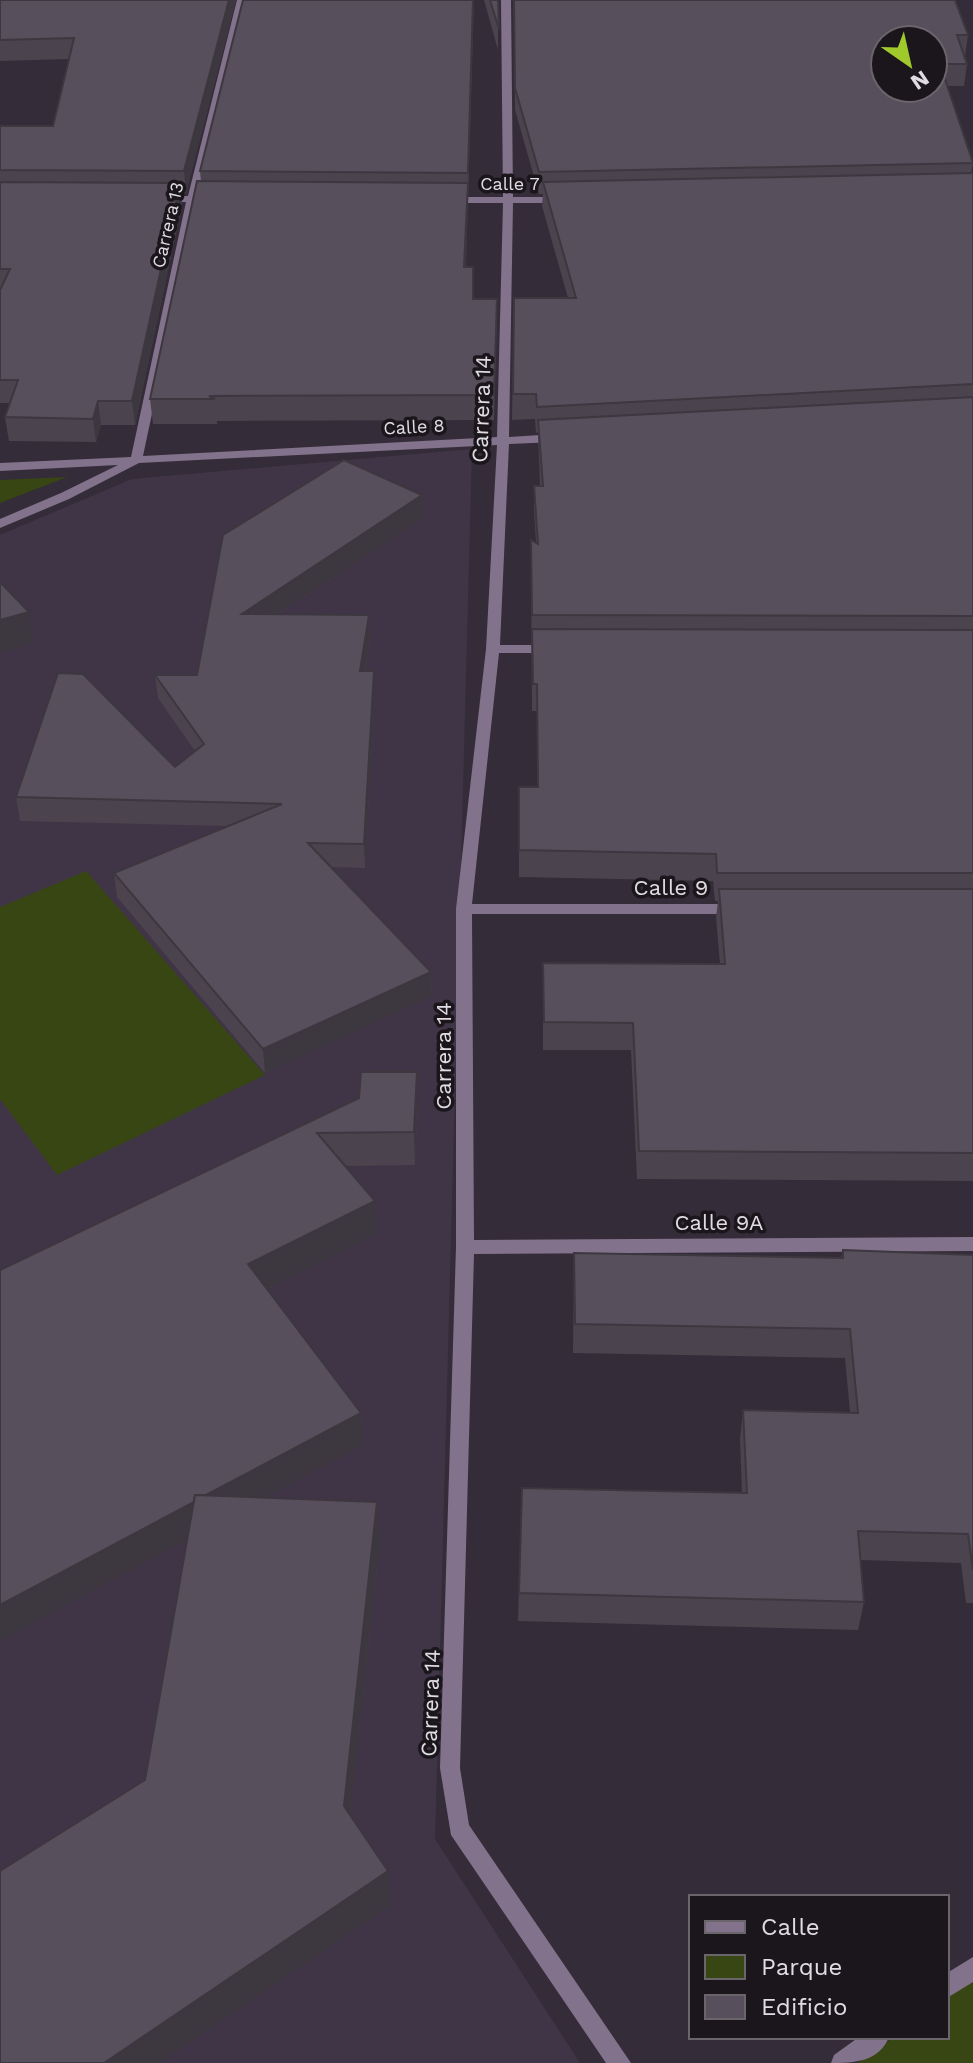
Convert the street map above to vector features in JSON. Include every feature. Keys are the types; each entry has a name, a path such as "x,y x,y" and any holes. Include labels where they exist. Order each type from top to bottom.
{"street":[{"name":"Carrera 13","path":"136,460 192,199 242,0"},
{"name":"Carrera 14","path":"506,0 508,201 503,441 493,649 464,909 465,1247 450,1768 459,1828 620,2063"},
{"path":"148,199 224,199"},
{"name":"Calle 7","path":"429,200 570,200"},
{"name":"Calle 8","path":"0,467 566,437"},
{"path":"0,524 136,460"},
{"path":"493,649 573,649"},
{"name":"Calle 9","path":"464,909 750,909"},
{"name":"Calle 9A","path":"465,1247 973,1244"},
{"path":"949,1986 973,1968"},
{"path":"842,2063 875,2039"}],"shaded area":[{"path":"472,449 435,1839 580,2063 0,2063 0,535 132,479"}],"green space":[{"path":"67,477 0,503 0,480"},
{"path":"86,871 265,1075 57,1175 0,1099 0,907"},
{"path":"973,1978 973,2063 858,2063 891,2039 949,2039 949,1996"}],"building":[{"path":"0,0 229,0 184,171 0,170 0,126 53,126 74,38 0,40"},
{"path":"243,0 473,0 468,173 200,171"},
{"path":"490,0 498,0 499,29"},
{"path":"514,0 955,0 968,35 957,35 967,64 949,64 949,24 869,24 869,104 949,104 949,91 973,163 539,172 515,88"},
{"path":"973,173 973,384 537,407 536,394 513,394 514,298 576,298 543,182"},
{"path":"197,181 468,183 464,267 473,267 473,299 497,299 494,395 150,399"},
{"path":"0,182 180,183 132,401 98,401 93,419 5,417 18,380 0,380 0,290 10,269 0,269"},
{"path":"973,397 973,616 532,615 531,540 538,544 534,486 543,486 538,420"},
{"path":"344,460 422,495 242,614 369,615 360,671 374,671 364,844 308,843 431,972 263,1049 114,873 282,804 16,797 58,673 83,674 175,767 204,744 155,675 197,675 223,535"},
{"path":"0,582 29,612 0,620"},
{"path":"532,629 973,630 973,873 717,873 716,854 519,850 519,787 538,787 537,684 533,684"},
{"path":"719,889 973,889 973,1153 639,1151 633,1023 544,1022 543,963 725,964"},
{"path":"361,1072 417,1072 414,1132 317,1133 375,1201 248,1264 361,1413 206,1495 195,1495 194,1502 0,1605 0,1270 359,1098"},
{"path":"843,1250 973,1255 973,1570 968,1534 858,1531 864,1602 519,1593 522,1488 747,1493 743,1410 858,1413 850,1329 575,1324 574,1253 843,1258"},
{"path":"195,1495 377,1502 344,1806 388,1871 104,2063 0,2063 0,1871 145,1780"}]}
